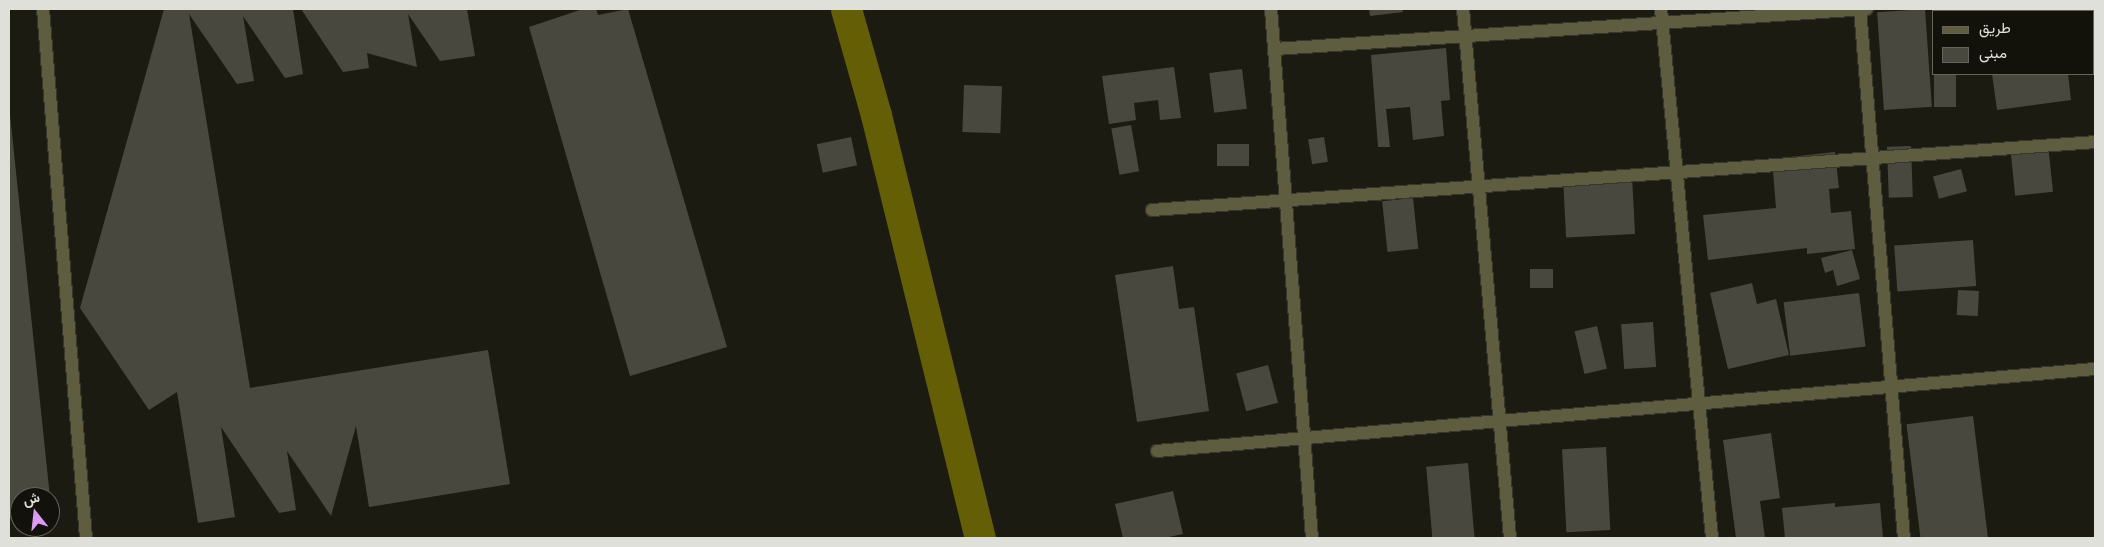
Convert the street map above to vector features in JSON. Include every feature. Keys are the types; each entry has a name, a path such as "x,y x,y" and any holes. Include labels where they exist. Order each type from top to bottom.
{"street":[{"path":"43,9 86,538"},
{"path":"1271,9 1312,538"},
{"path":"1463,9 1510,538"},
{"path":"1661,9 1674,172 1712,538"},
{"path":"1860,9 1870,158 1904,538"},
{"path":"1275,49 1866,9"},
{"path":"1152,210 2095,142"},
{"path":"1157,451 2095,369"}],"building":[{"path":"164,9 293,9 303,74 285,78 243,16 254,81 237,84 189,14 250,388 488,350 510,484 369,507 356,426 331,516 287,451 296,510 279,513 221,427 235,517 198,523 177,392 149,410 80,308"},
{"path":"301,9 467,9 475,56 440,61 408,14 417,67 367,53 369,68 343,72"},
{"path":"583,9 596,9 598,15 628,9 727,347 630,376 529,27"},
{"path":"1369,9 1402,9 1403,12 1370,16"},
{"path":"1925,9 1932,107 1884,110 1877,12"},
{"path":"1933,9 1981,9 1981,10"},
{"path":"1446,48 1450,100 1441,101 1444,136 1413,140 1410,107 1386,109 1390,147 1378,147 1371,55"},
{"path":"1174,67 1181,118 1160,120 1158,100 1134,103 1136,120 1109,124 1102,76"},
{"path":"1242,69 1247,109 1214,113 1209,73"},
{"path":"1934,75 1956,75 1956,107 1934,107"},
{"path":"1992,75 2068,75 2071,100 1997,110"},
{"path":"964,85 1002,86 1000,133 962,132"},
{"path":"9,105 49,487 10,487 9,519"},
{"path":"1131,125 1139,171 1119,175 1111,128"},
{"path":"851,137 857,165 823,173 817,144"},
{"path":"1324,137 1328,162 1312,164 1308,140"},
{"path":"1217,144 1249,144 1249,166 1217,166"},
{"path":"2048,144 2053,192 2015,196 2010,148"},
{"path":"1911,146 1913,197 1889,198 1887,147"},
{"path":"1835,152 1839,188 1829,189 1831,213 1851,211 1855,249 1807,254 1807,248 1708,260 1703,215 1776,208 1772,159"},
{"path":"1961,169 1967,191 1939,199 1933,177"},
{"path":"1632,176 1635,234 1566,238 1563,180"},
{"path":"1413,198 1418,249 1388,252 1382,201"},
{"path":"1973,240 1976,286 1897,291 1894,246"},
{"path":"1852,250 1860,279 1837,286 1833,270 1825,273 1821,258"},
{"path":"1173,266 1179,309 1194,307 1209,411 1137,422 1115,275"},
{"path":"1530,269 1553,269 1553,288 1530,288"},
{"path":"1752,283 1757,304 1776,299 1789,355 1728,369 1710,293"},
{"path":"1958,290 1979,291 1978,316 1957,315"},
{"path":"1859,293 1866,347 1790,356 1784,302"},
{"path":"1653,322 1656,367 1624,369 1621,324"},
{"path":"1597,326 1607,369 1584,374 1575,331"},
{"path":"1268,365 1278,403 1246,411 1236,374"},
{"path":"1973,416 1988,538 1920,538 1906,424"},
{"path":"1771,433 1780,498 1760,501 1765,538 1736,538 1723,440"},
{"path":"1606,447 1610,530 1566,532 1562,449"},
{"path":"1468,463 1475,538 1432,538 1426,467"},
{"path":"1173,491 1183,534 1164,538 1123,538 1115,504"},
{"path":"1835,503 1835,507 1880,503 1883,538 1785,538 1782,508"}],"waterway":[{"path":"846,9 876,115 980,538"}]}
